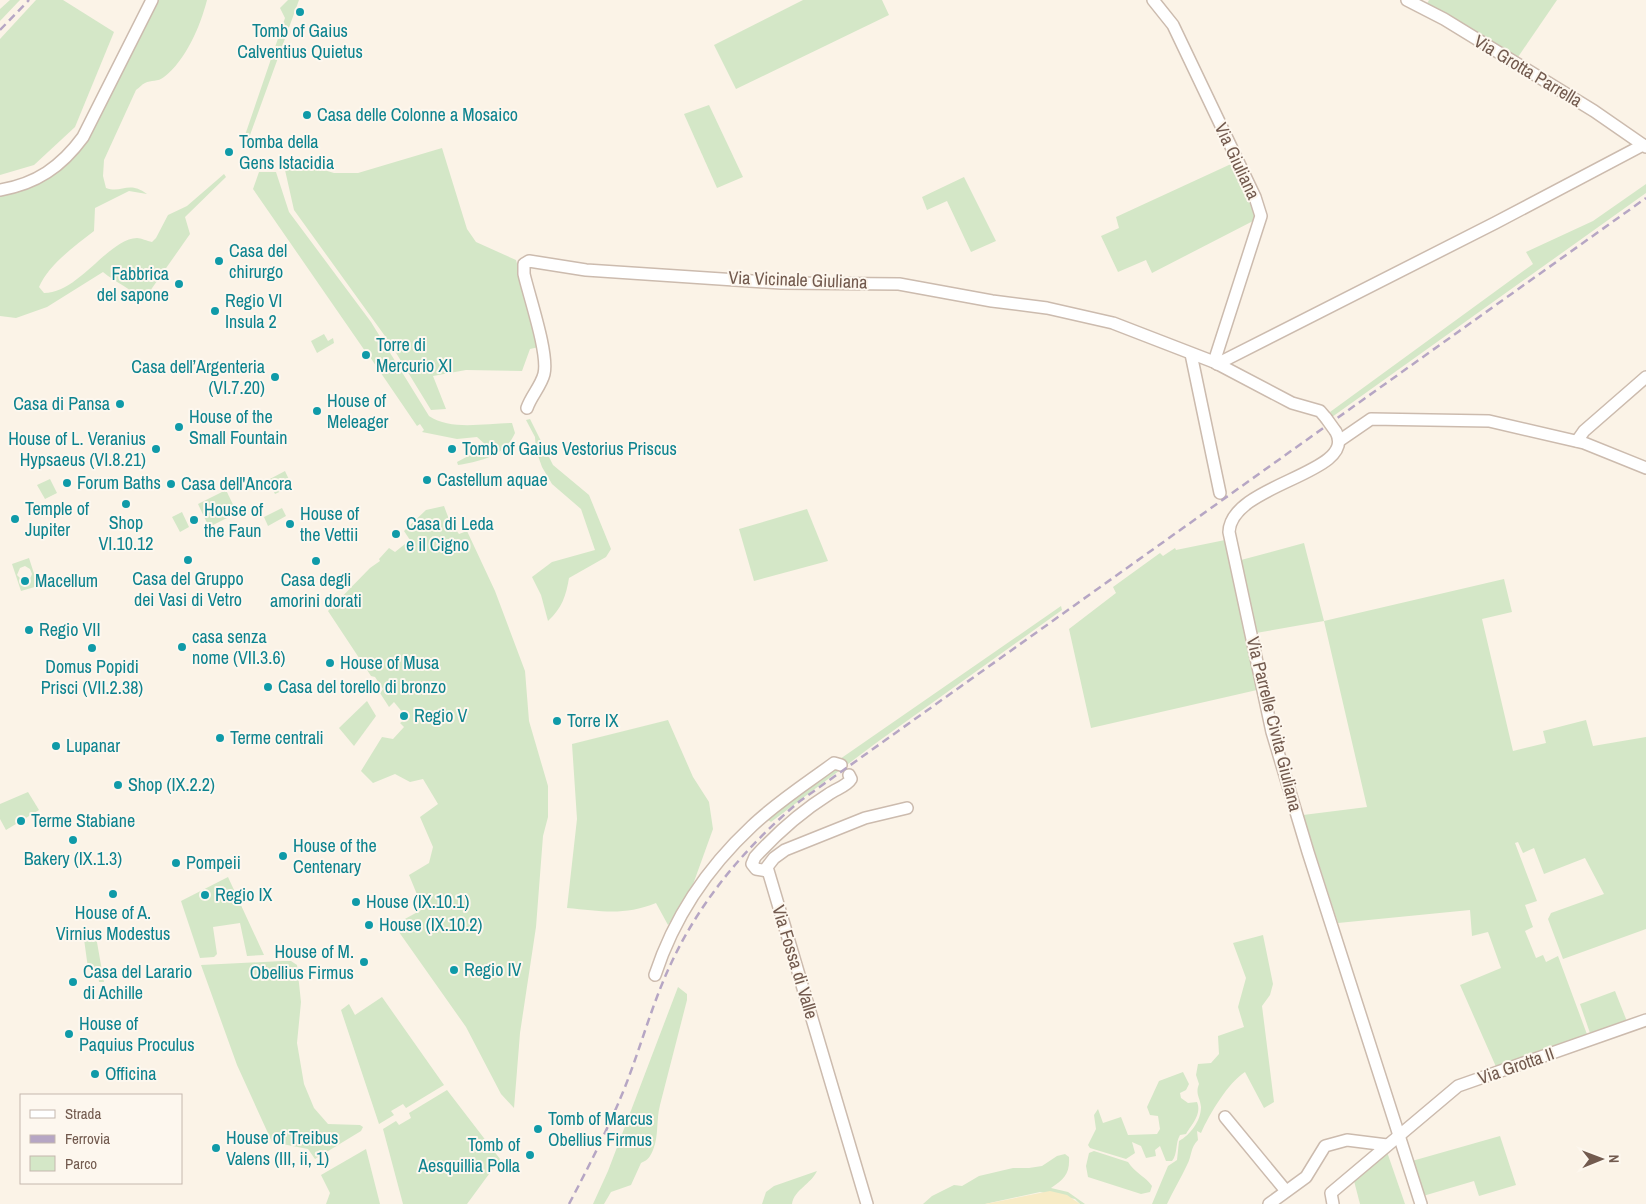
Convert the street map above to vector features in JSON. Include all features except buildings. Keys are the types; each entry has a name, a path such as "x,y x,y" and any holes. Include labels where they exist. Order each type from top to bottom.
{"street":[{"path":"0,190 39,179 59,165 73,151 83,137 152,0"},
{"name":"Via Giuliana","path":"1153,0 1173,25 1255,197 1261,216 1216,363"},
{"name":"Via Grotta Parrella","path":"1407,0 1594,111 1644,146"},
{"path":"1216,363 1644,146"},
{"name":"Via Vicinale Giuliana","path":"527,408 545,370 544,356 524,274 524,264 529,261 586,270 781,283 877,283 915,286 992,301 1034,305 1095,318 1114,323 1216,363"},
{"path":"1191,354 1220,493"},
{"path":"1216,363 1292,403 1320,411 1338,436 1371,419 1489,422 1577,441 1646,468"},
{"path":"1577,441 1584,432 1646,377"},
{"name":"Via Parrelle Civita Giuliana","path":"1338,436 1335,454 1325,464 1281,483 1235,514 1231,519 1229,532 1272,732 1308,852 1421,1204"},
{"path":"655,975 676,920 716,865 753,825 834,763 838,762 841,765"},
{"path":"849,775 851,779 849,783 828,794 794,820 755,856 752,864 756,869 767,871 774,858 785,850 865,818 907,808"},
{"name":"Via Fossa di Valle","path":"767,871 867,1204"},
{"name":"Via Grotta II","path":"1333,1204 1331,1193 1398,1134 1458,1086 1646,1020"},
{"path":"1225,1117 1286,1191"},
{"path":"1268,1204 1306,1177 1325,1146 1347,1140 1387,1145"}],"green space":[{"path":"10,0 20,0 0,21 0,9"},
{"path":"36,0 63,0 114,32 75,127 34,165 0,175 0,39"},
{"path":"155,0 207,0 196,32 179,62 162,79 145,83 136,90 104,160 103,176 106,188 116,190 135,188 147,194 129,191 95,208 94,231 56,263 39,287 44,293 57,291 69,285 115,247 126,241 140,238 152,242 168,215 187,206 224,174 226,177 185,217 190,234 143,301 103,272 47,307 16,318 0,316 0,193 61,167"},
{"path":"288,0 299,0 246,146 242,144 285,18 280,8"},
{"path":"803,0 882,0 889,15 736,89 714,45"},
{"path":"1429,0 1557,0 1516,60 1425,7"},
{"path":"709,105 743,177 717,188 684,114"},
{"path":"442,148 467,229 476,242 516,260 539,347 530,349 522,371 466,370 433,376 446,409 431,410 390,343 294,210 285,170 294,161 334,173 358,173"},
{"path":"1231,164 1253,204 1255,220 1152,273 1146,260 1118,272 1101,236 1119,228 1116,217"},
{"path":"259,172 276,172 289,212 371,322 429,416 438,421 458,425 512,423 515,433 505,447 484,459 458,465 457,462 487,446 477,437 457,439 422,432 424,430 420,424 417,426 370,357 372,355 368,349 365,351 253,189"},
{"path":"964,177 996,241 971,252 947,201 927,210 922,197"},
{"path":"1646,184 1646,193 1332,417 1330,412 1533,264 1526,252 1593,221"},
{"path":"324,334 328,341 333,338 334,343 317,353 311,341"},
{"path":"530,419 553,465 589,495 611,549 606,557 569,578 563,601 548,621 541,595 532,577 552,562 595,550 581,509 552,484 542,467 536,450 535,437 526,420"},
{"path":"285,471 292,486 275,494 268,480"},
{"path":"50,479 57,493 45,499 37,485"},
{"path":"226,490 237,513 209,527 198,504"},
{"path":"444,506 450,522 459,534 467,531 495,591 525,671 529,721 548,786 548,817 543,836 536,927 520,1033 514,1108 501,1094 466,1027 394,925 423,909 409,875 429,863 433,847 420,817 438,804 423,779 410,782 395,774 373,783 361,771 382,737 393,739 404,727 400,723 407,718 394,702 389,707 380,693 383,689 375,677 371,676 328,611 370,568 380,561 379,559 389,548 395,552 410,540 404,531 426,510"},
{"path":"282,508 286,516 268,526 264,517"},
{"path":"807,509 828,561 754,581 739,529"},
{"path":"182,512 189,527 180,532 172,517"},
{"path":"1225,540 1257,690 1091,728 1069,629 1116,593 1113,587 1160,553 1163,556 1175,548 1176,550"},
{"path":"1304,543 1324,621 1256,633 1241,560"},
{"path":"29,558 38,586 21,591 12,564","holes":["25,566 30,569 32,574 30,579 24,582 17,575 20,568"]},
{"path":"1504,579 1512,612 1482,619 1513,751 1546,743 1543,731 1586,720 1593,746 1646,737 1646,929 1563,959 1548,919 1551,913 1604,894 1585,858 1544,874 1534,848 1523,853 1518,842 1515,843 1537,901 1525,905 1533,927 1525,931 1536,958 1543,955 1546,962 1558,956 1588,1037 1497,1069 1460,985 1501,968 1488,932 1472,936 1470,910 1338,923 1303,815 1367,807 1324,621"},
{"path":"1061,606 1062,610 876,743 771,822 767,819 823,774 843,763 840,759"},
{"path":"367,701 376,716 354,746 339,728"},
{"path":"668,720 693,777 709,802 713,829 691,890 668,925 656,903 623,911 567,908 577,819 572,744"},
{"path":"28,792 39,810 6,830 0,819 0,804"},
{"path":"228,877 264,955 247,956 240,923 213,927 217,954 214,957 200,958 181,901"},
{"path":"95,931 104,982 99,982 98,972 94,972 93,967 88,968 83,932"},
{"path":"1263,935 1273,984 1270,995 1262,1006 1274,1102 1264,1108 1245,1072 1239,1077 1220,1099 1201,1133 1197,1131 1198,1140 1189,1162 1167,1204 1152,1204 1168,1166 1177,1160 1179,1141 1191,1131 1201,1112 1198,1093 1199,1084 1196,1075 1198,1064 1211,1063 1219,1054 1218,1036 1244,1027 1238,1007 1246,978 1233,943"},
{"path":"291,961 297,965 301,1002 297,1043 304,1084 314,1108 328,1124 360,1125 363,1127 361,1131 315,1159 308,1149 272,1142 237,1065 201,965"},
{"path":"678,987 687,994 687,1000 660,1105 653,1150 648,1158 641,1163 631,1185 611,1192 604,1204 593,1204 608,1171"},
{"path":"1615,991 1628,1024 1591,1036 1580,1004"},
{"path":"382,997 444,1085 406,1108 403,1104 391,1111 394,1115 379,1124 341,1010 349,1004 355,1015"},
{"path":"1183,1072 1189,1084 1186,1090 1180,1093 1181,1098 1188,1103 1197,1102 1198,1111 1196,1119 1186,1134 1180,1135 1172,1161 1166,1161 1160,1146 1155,1150 1156,1156 1146,1158 1141,1146 1132,1142 1135,1153 1126,1159 1090,1148 1088,1145 1096,1129 1094,1115 1098,1109 1103,1123 1121,1117 1128,1135 1157,1134 1160,1129 1158,1116 1150,1115 1147,1107 1159,1081"},
{"path":"447,1090 500,1159 467,1204 403,1204 383,1129 396,1121 399,1125 411,1118 409,1113"},
{"path":"1500,1136 1516,1185 1479,1196 1474,1181 1423,1196 1412,1161"},
{"path":"366,1149 380,1204 326,1204 330,1193 321,1175"},
{"path":"1386,1149 1405,1204 1360,1204 1353,1177"},
{"path":"1094,1151 1128,1162 1152,1186 1150,1192 1141,1194 1088,1177 1086,1166 1089,1153"},
{"path":"1065,1154 1069,1157 1067,1172 1063,1179 1051,1188 1068,1192 1085,1204 1080,1204 1075,1199 1040,1192 985,1204 923,1204 932,1196 954,1185 962,1186 979,1176 1013,1168 1042,1166 1057,1156"},
{"path":"817,1171 811,1180 799,1191 792,1204 762,1204 766,1192 774,1186"}],"sand":[{"path":"1050,1191 1067,1195 1080,1204 985,1204"}],"railway":[{"path":"0,30 29,0"},
{"path":"569,1204 619,1102 662,984 680,945 708,899 724,878 779,819 800,801 1646,198"}],"place":[{"name":"Tomb of Gaius Calventius Quietus","path":"300,12"},
{"name":"Casa delle Colonne a Mosaico","path":"307,115"},
{"name":"Tomba della Gens Istacidia","path":"229,152"},
{"name":"Casa del chirurgo","path":"219,261"},
{"name":"Fabbrica del sapone","path":"179,284"},
{"name":"Regio VI Insula 2","path":"215,311"},
{"name":"Torre di Mercurio XI","path":"366,355"},
{"name":"Casa dell’Argenteria (VI.7.20)","path":"275,377"},
{"name":"Casa di Pansa","path":"120,404"},
{"name":"House of Meleager","path":"317,411"},
{"name":"House of the Small Fountain","path":"179,427"},
{"name":"House of L. Veranius Hypsaeus (VI.8.21)","path":"156,449"},
{"name":"Tomb of Gaius Vestorius Priscus","path":"452,449"},
{"name":"Castellum aquae","path":"427,480"},
{"name":"Forum Baths","path":"67,483"},
{"name":"Casa dell'Ancora","path":"171,484"},
{"name":"Shop VI.10.12","path":"126,504"},
{"name":"Temple of Jupiter","path":"15,519"},
{"name":"House of the Faun","path":"194,520"},
{"name":"House of the Vettii","path":"290,524"},
{"name":"Casa di Leda e il Cigno","path":"396,534"},
{"name":"Casa del Gruppo dei Vasi di Vetro","path":"188,560"},
{"name":"Casa degli amorini dorati","path":"316,561"},
{"name":"Macellum","path":"25,581"},
{"name":"Regio VII","path":"29,630"},
{"name":"casa senza nome (VII.3.6)","path":"182,647"},
{"name":"Domus Popidi Prisci (VII.2.38)","path":"92,648"},
{"name":"House of Musa","path":"330,663"},
{"name":"Casa del torello di bronzo","path":"268,687"},
{"name":"Regio V","path":"404,716"},
{"name":"Torre IX","path":"557,721"},
{"name":"Terme centrali","path":"220,738"},
{"name":"Lupanar","path":"56,746"},
{"name":"Shop (IX.2.2)","path":"118,785"},
{"name":"Terme Stabiane","path":"21,821"},
{"name":"Bakery (IX.1.3)","path":"73,840"},
{"name":"House of the Centenary","path":"283,856"},
{"name":"Pompeii","path":"176,863"},
{"name":"House of A. Virnius Modestus","path":"113,894"},
{"name":"Regio IX","path":"205,895"},
{"name":"House (IX.10.1)","path":"356,902"},
{"name":"House (IX.10.2)","path":"369,925"},
{"name":"House of M. Obellius Firmus","path":"364,962"},
{"name":"Regio IV","path":"454,970"},
{"name":"Casa del Larario di Achille","path":"73,982"},
{"name":"House of Paquius Proculus","path":"69,1034"},
{"name":"Officina","path":"95,1074"},
{"name":"Tomb of Marcus Obellius Firmus","path":"538,1129"},
{"name":"House of Treibus Valens (III, ii, 1)","path":"216,1148"},
{"name":"Tomb of Aesquillia Polla","path":"530,1155"}]}
